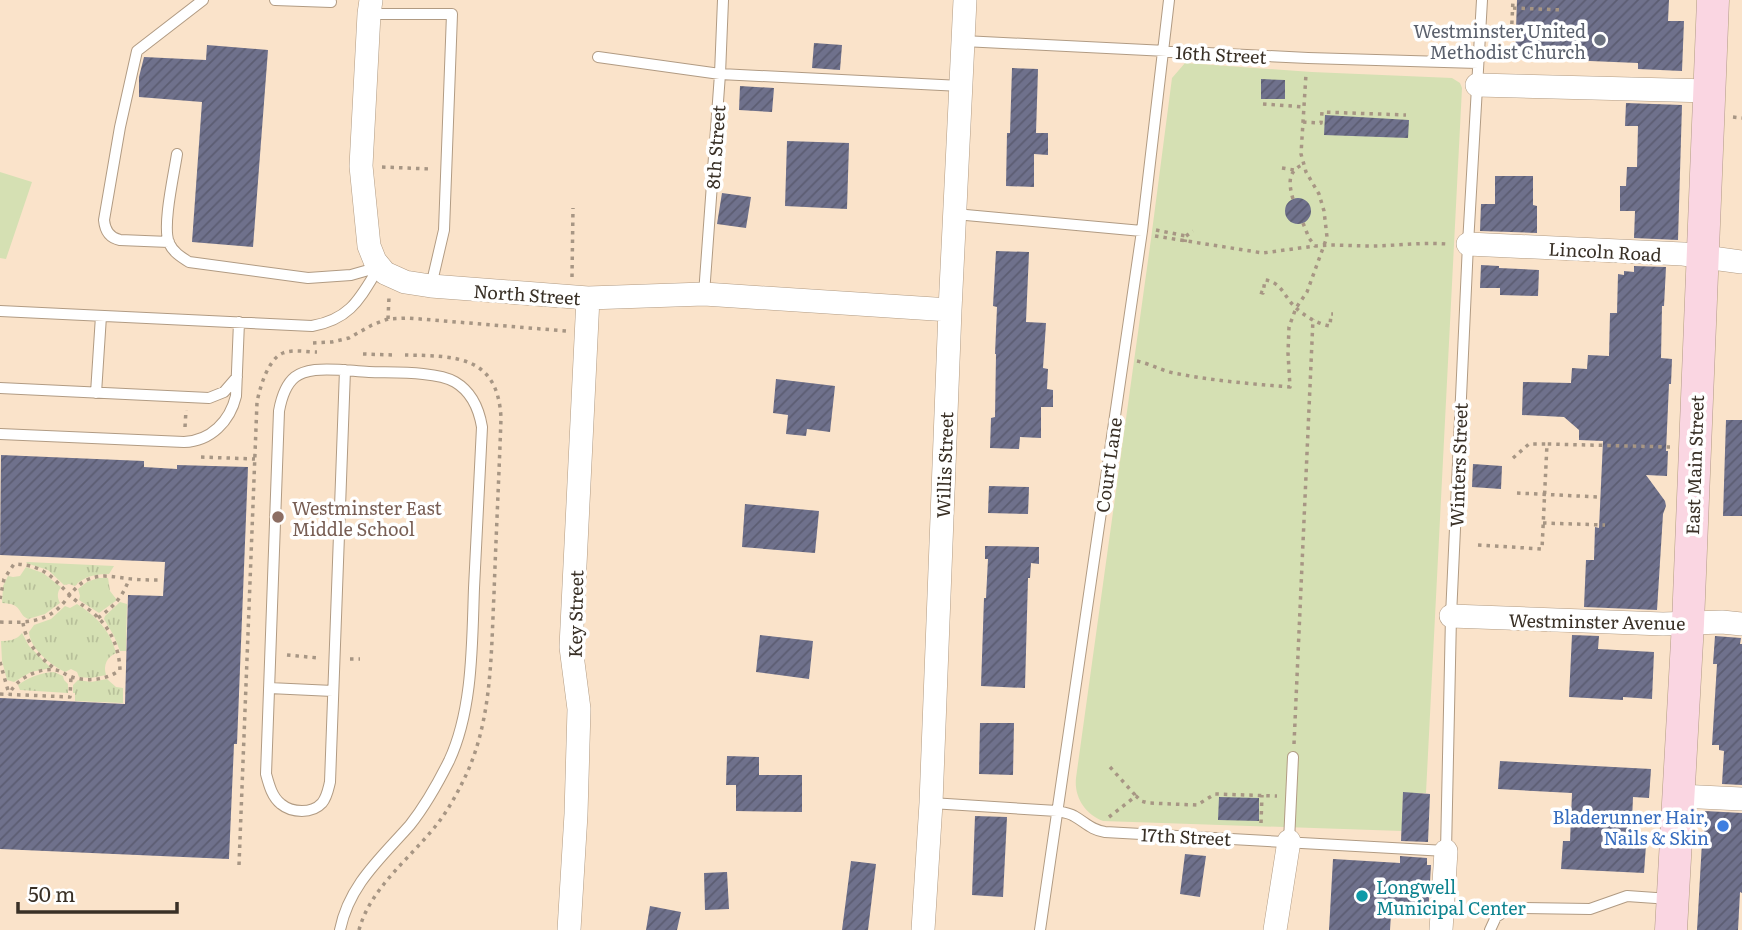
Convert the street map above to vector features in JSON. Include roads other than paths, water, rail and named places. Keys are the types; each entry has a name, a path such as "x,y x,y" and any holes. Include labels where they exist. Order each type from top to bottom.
{"main road":[{"name":"East Main Street","path":"1672,915 1688,623 1713,0"}],"street":[{"name":"Willis Street","path":"923,930 931,803 965,0"},
{"path":"370,7 361,166 369,246 379,267"},
{"name":"16th Street","path":"1478,75 1710,92"},
{"name":"Lincoln Road","path":"1457,244 1683,254 1742,262"},
{"name":"North Street","path":"379,267 393,278 432,286 704,294 950,310"},
{"name":"Key Street","path":"569,930 579,709 571,647 580,290"},
{"name":"Westminster Avenue","path":"1451,617 1742,624"},
{"path":"1679,796 1742,799"},
{"path":"1275,930 1289,841"},
{"name":"Winters Street","path":"1441,930 1446,851"}],"lane":[{"path":"169,242 113,239 104,220 120,127 137,51 203,0"},
{"path":"275,0 331,2"},
{"name":"8th Street","path":"704,294 723,0"},
{"name":"Court Lane","path":"1040,930 1147,230 1169,0"},
{"name":"Winters Street","path":"1446,851 1457,244 1478,75 1482,0"},
{"path":"370,7 452,14 444,230 432,286"},
{"name":"16th Street","path":"963,41 1164,52 1478,75"},
{"path":"598,57 720,74 961,86"},
{"path":"177,154 167,227 169,242 177,254 189,262 308,278 351,275 379,267"},
{"path":"955,214 1147,230"},
{"path":"0,312 312,326 324,324 352,307 379,267"},
{"path":"96,393 101,316"},
{"path":"0,434 198,441 215,431 229,416 236,396 239,323"},
{"path":"340,930 343,915 355,889 412,822 430,796 450,759 462,723 470,670 482,427 471,397 463,387 441,377 345,370 317,370 295,377 287,387 279,411 266,774 275,798 290,809 309,811 323,803 330,782 345,370"},
{"path":"0,388 203,398 224,393 237,377"},
{"path":"269,688 333,691"},
{"path":"1289,841 1293,757"},
{"name":"17th Street","path":"931,803 1057,811 1073,815 1087,826 1105,832 1446,851"},
{"path":"1490,930 1496,917 1507,910 1590,909 1627,896 1672,915"}],"place":[{"name":"Westminster United Methodist Church","path":"1600,40"},
{"name":"Westminster East Middle School","path":"278,517"},
{"name":"Bladerunner Hair, Nails & Skin","path":"1723,826"},
{"name":"Longwell Municipal Center","path":"1362,896"}]}
